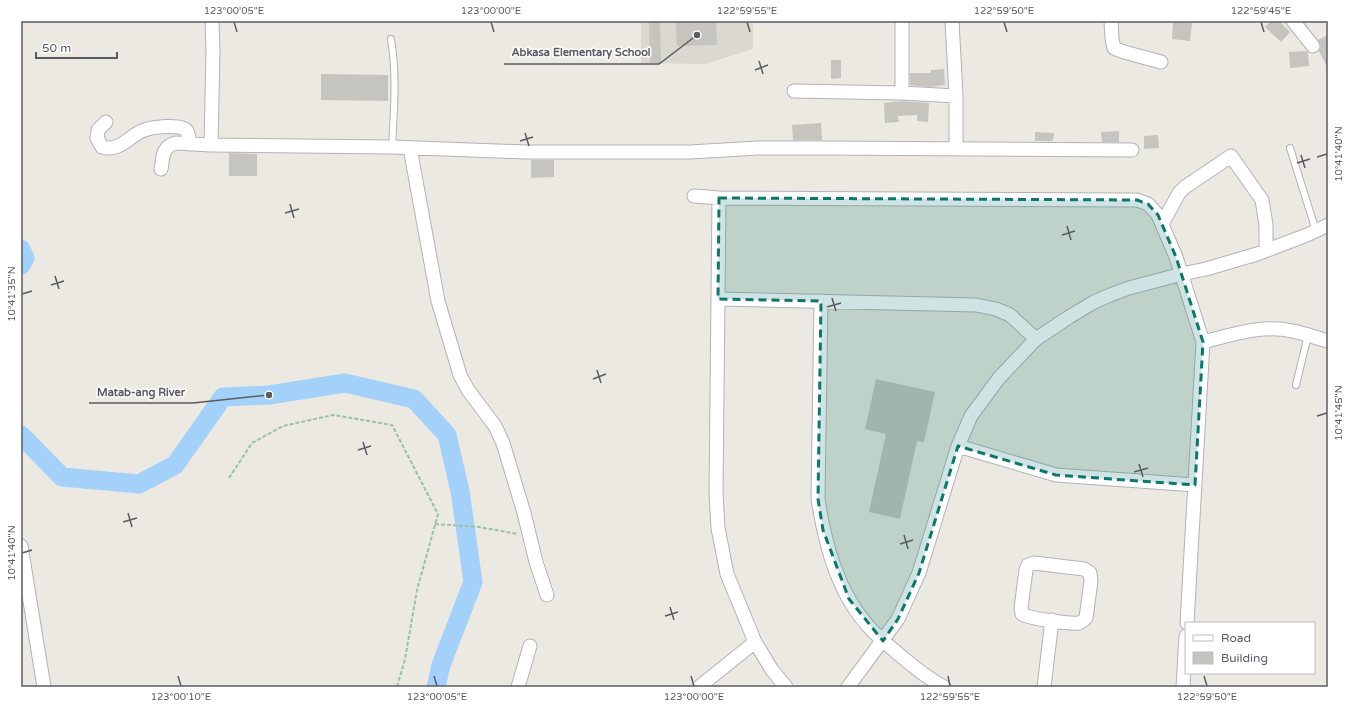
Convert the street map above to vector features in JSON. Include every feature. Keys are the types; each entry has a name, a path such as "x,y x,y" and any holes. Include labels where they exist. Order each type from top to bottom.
{"street":[{"path":"211,145 213,50 212,21"},
{"path":"902,21 902,93"},
{"path":"952,21 956,96 956,150"},
{"path":"1111,21 1114,48 1161,62"},
{"path":"1293,21 1313,46"},
{"path":"794,91 902,93 956,96"},
{"path":"106,122 98,130 97,138 102,147 106,148 124,144 140,131 148,128 164,126 184,128 187,131 190,144"},
{"path":"161,169 164,150 170,144 176,143 211,145 392,147 526,152 690,152 758,148 1132,150"},
{"path":"410,148 438,301 460,375 468,390 495,426 503,443 536,562 547,595"},
{"path":"1162,224 1179,193 1185,187 1231,156 1262,200 1266,225 1266,250"},
{"path":"694,196 719,198 1137,200 1148,204 1158,215 1176,257 1203,342 1187,622"},
{"path":"719,198 716,493 718,528 727,574 755,642 772,670 786,687"},
{"path":"848,687 898,620 919,573 958,446 972,416 999,378 1036,340 1069,316 1094,302 1129,288 1206,269 1266,250 1328,225"},
{"path":"718,299 982,306 996,309 1010,315 1036,340"},
{"path":"821,301 818,499 823,530 829,553 849,599 867,625 883,641 920,672 944,687"},
{"path":"1203,342 1259,329 1291,330 1328,342"},
{"path":"958,446 1056,475 1195,486"},
{"path":"21,546 44,687"},
{"path":"1034,563 1084,569 1090,573 1091,581 1086,618 1078,623 1052,620 1028,617 1022,614 1021,608 1028,565 1034,563"},
{"path":"1044,687 1052,620"},
{"path":"698,687 755,642"},
{"path":"518,687 530,646"},
{"path":"1183,687 1185,653"}],"lane":[{"path":"391,39 395,72 392,147"},
{"path":"1290,148 1316,231"},
{"path":"1296,385 1308,335"}],"path":[{"path":"229,478 252,443 283,426 333,415 392,425 438,514 417,590 405,659 397,687"},
{"path":"436,524 480,527 529,536"}],"highlighted area":[{"path":"719,198 1137,200 1148,204 1158,215 1176,257 1203,342 1195,485 1056,475 958,446 919,573 898,619 883,641 849,599 823,530 818,499 821,301 718,299"}],"shaded area":[{"path":"641,21 753,21 753,49 705,64 641,63"}],"building":[{"path":"649,21 660,21 661,63 650,63"},
{"path":"676,21 716,21 717,45 677,46"},
{"path":"1271,21 1279,21 1290,32 1281,42 1265,27"},
{"path":"1173,22 1192,23 1190,41 1172,39"},
{"path":"1328,35 1328,69 1319,51 1321,45 1318,40"},
{"path":"1289,52 1308,52 1309,66 1290,68"},
{"path":"831,60 841,60 841,78 831,79"},
{"path":"944,69 945,85 930,87 910,85 910,73 931,73 931,70"},
{"path":"321,74 388,75 388,101 321,100"},
{"path":"901,101 929,103 928,122 917,121 917,115 898,116 899,122 885,123 884,103"},
{"path":"821,123 822,140 793,140 792,125"},
{"path":"1119,131 1119,142 1102,142 1101,132"},
{"path":"1035,132 1054,133 1053,141 1035,141"},
{"path":"1158,135 1159,148 1144,149 1144,136"},
{"path":"229,153 257,154 257,176 229,176"},
{"path":"531,160 554,160 554,177 531,178"},
{"path":"876,379 935,392 924,442 917,441 900,519 869,512 886,434 865,429"}],"waterway":[{"path":"21,249 25,258 21,265"},
{"path":"21,435 62,477 139,484 175,465 223,397 269,395 345,383 414,399 447,435 460,491 473,582 441,665 436,687"}],"place":[{"name":"Abkasa Elementary School","path":"697,35"},
{"name":"Matab-ang River","path":"269,395"}]}
